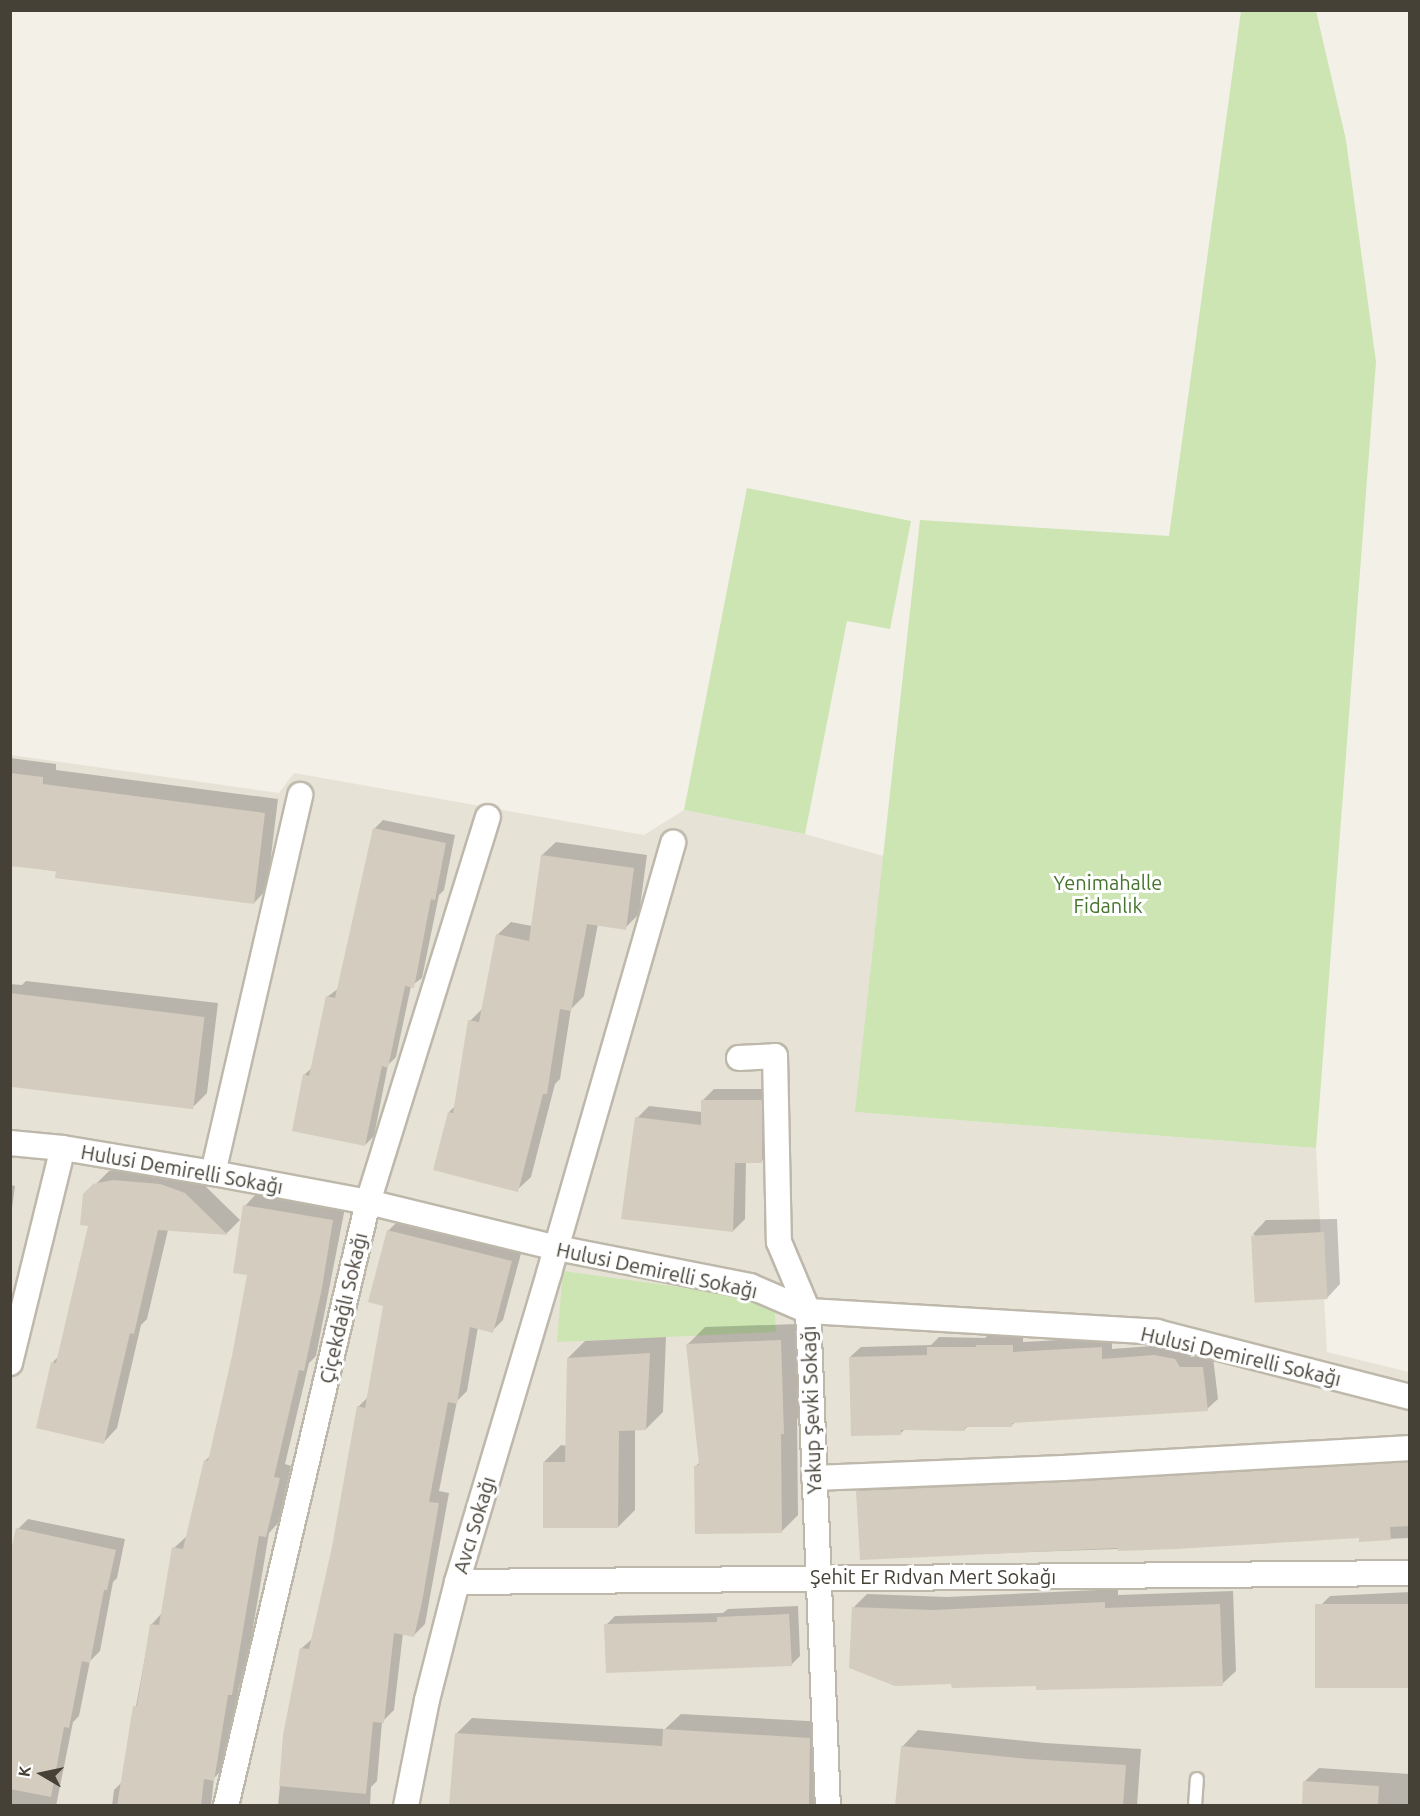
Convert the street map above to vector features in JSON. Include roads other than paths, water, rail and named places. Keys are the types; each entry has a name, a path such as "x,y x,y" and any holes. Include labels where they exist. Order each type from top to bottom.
{"street":[{"path":"213,1173 300,795"},
{"name":"Çiçekdağlı Sokağı","path":"226,1806 368,1203 488,818"},
{"name":"Avcı Sokağı","path":"406,1806 427,1700 457,1582 557,1248 673,842"},
{"name":"Yakup Şevki Sokağı","path":"739,1058 775,1056 779,1242 808,1311 828,1806"},
{"name":"Hulusi Demirelli Sokağı","path":"10,1143 63,1148 213,1173 368,1203 557,1248 750,1287 808,1311 1156,1332 1410,1397"},
{"path":"10,1363 63,1148"},
{"path":"814,1478 1063,1468 1410,1448"},
{"name":"Şehit Er Rıdvan Mert Sokağı","path":"457,1582 1410,1573"}],"lane":[{"path":"1195,1806 1197,1779"}],"park label":[{"name":"Yenimahalle Fidanlık","path":"1108,894"}]}
